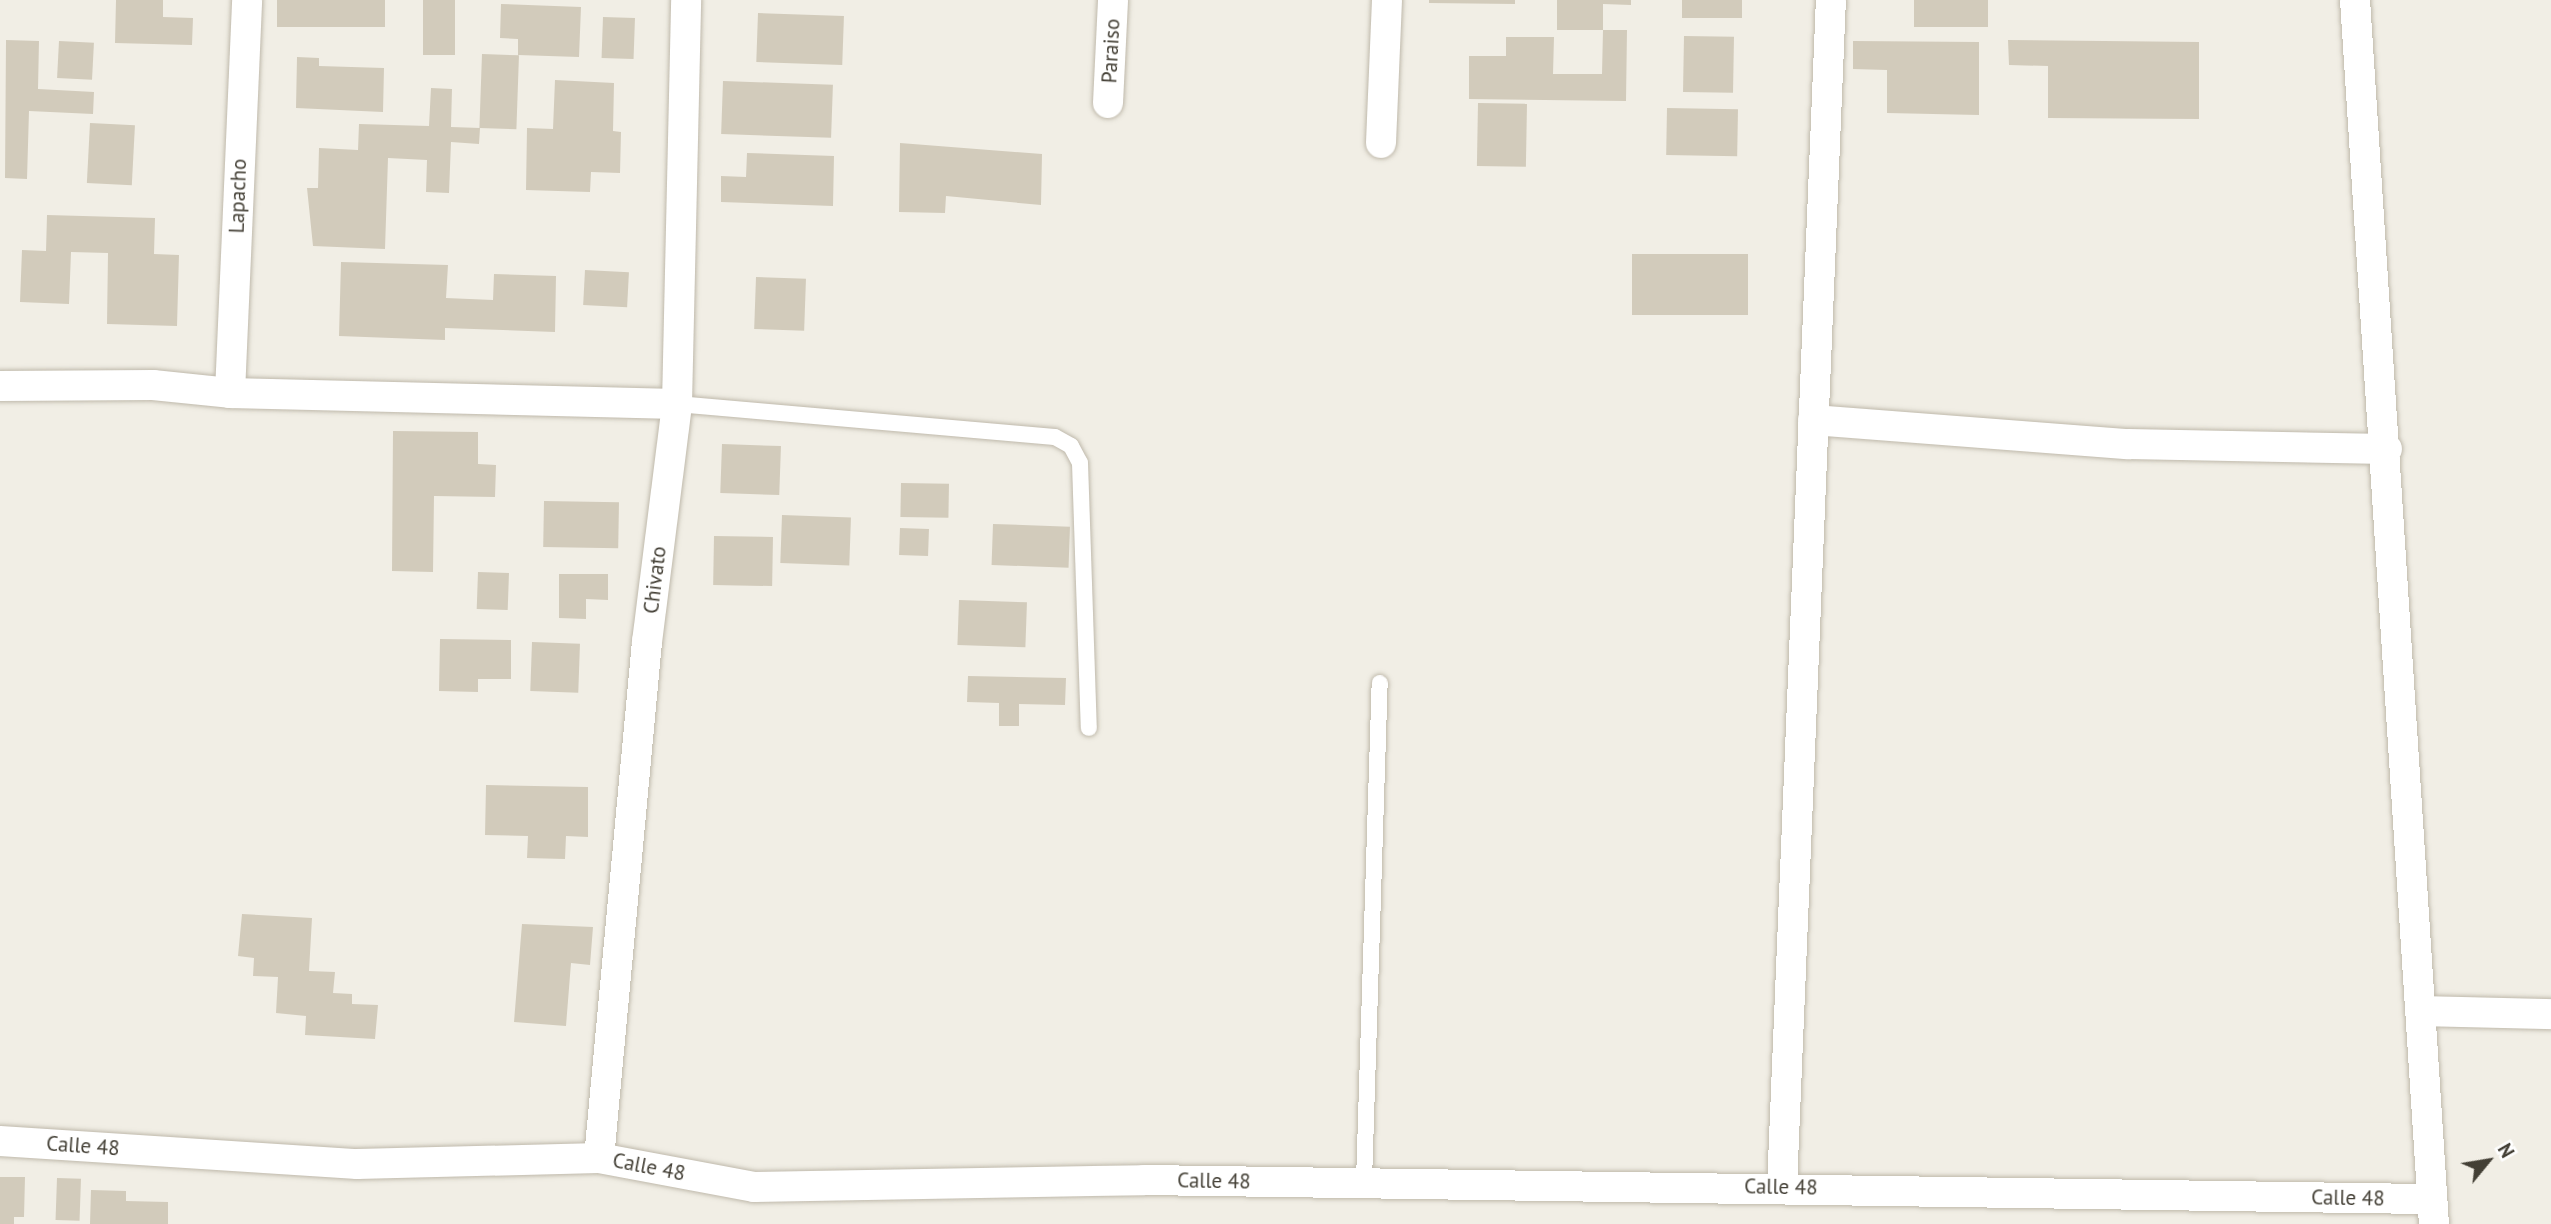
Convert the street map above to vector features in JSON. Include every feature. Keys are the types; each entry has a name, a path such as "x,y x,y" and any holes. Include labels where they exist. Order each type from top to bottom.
{"street":[{"name":"Lapacho","path":"230,393 247,0"},
{"name":"Chivato","path":"599,1158 647,642 677,404 686,0"},
{"name":"Paraiso","path":"1108,103 1113,0"},
{"path":"1381,144 1387,0"},
{"path":"1782,1187 1831,0"},
{"path":"2355,0 2424,1011 2433,1211"},
{"path":"0,386 153,385 230,393 677,404"},
{"path":"1813,421 2128,444 2386,449"},
{"path":"2424,1011 2551,1014"},
{"name":"Calle 48","path":"0,1141 357,1164 599,1158 754,1187 1364,1182 1782,1187 2433,1211"}],"lane":[{"path":"677,404 1055,437 1071,446 1080,463 1089,728"},
{"path":"1364,1182 1380,683"}],"building":[{"path":"116,0 163,0 163,17 193,18 192,45 115,43"},
{"path":"277,0 385,0 385,27 277,27"},
{"path":"423,0 455,0 455,55 423,55"},
{"path":"1429,0 1515,0 1515,4 1429,3"},
{"path":"1557,0 1631,0 1631,5 1603,4 1603,30 1557,30"},
{"path":"1682,0 1742,0 1742,18 1682,18"},
{"path":"1914,0 1988,0 1988,27 1914,27"},
{"path":"501,4 581,7 579,57 518,55 518,39 500,38"},
{"path":"758,13 844,16 842,65 756,62"},
{"path":"603,17 635,18 634,59 602,58"},
{"path":"1603,30 1627,30 1626,101 1469,99 1469,56 1506,56 1506,37 1554,37 1553,74 1602,74"},
{"path":"1684,36 1734,37 1733,93 1683,92"},
{"path":"6,40 39,41 38,89 94,92 93,114 29,111 27,179 5,178"},
{"path":"2008,40 2199,42 2199,119 2048,118 2048,66 2009,65"},
{"path":"59,41 94,43 92,80 57,78"},
{"path":"1853,41 1979,42 1979,115 1887,113 1887,70 1853,69"},
{"path":"482,54 519,55 516,129 479,128"},
{"path":"297,57 319,58 319,66 384,68 383,112 296,108"},
{"path":"555,80 614,83 613,131 621,132 620,173 591,172 590,192 526,190 527,128 553,129"},
{"path":"723,81 833,85 831,138 721,134"},
{"path":"431,88 452,89 451,127 480,128 479,144 451,142 449,193 426,192 427,160 388,158 385,249 313,246 307,188 318,188 319,148 358,150 359,124 429,126"},
{"path":"1478,103 1527,104 1526,167 1477,166"},
{"path":"1667,108 1738,109 1737,156 1666,155"},
{"path":"90,123 135,125 132,185 87,183"},
{"path":"900,143 1042,154 1041,205 946,196 945,213 899,212"},
{"path":"747,153 834,156 833,206 721,202 721,176 746,177"},
{"path":"47,215 155,218 154,254 179,255 177,326 107,324 108,253 71,252 69,304 20,302 22,250 46,251"},
{"path":"1632,254 1748,254 1748,315 1632,315"},
{"path":"341,262 448,265 446,298 493,300 494,274 556,276 555,332 445,328 445,340 339,336"},
{"path":"585,270 629,272 627,307 583,305"},
{"path":"756,277 806,279 804,331 754,329"},
{"path":"393,431 478,432 478,464 496,465 495,497 434,496 433,572 392,571"},
{"path":"722,444 781,446 779,495 720,493"},
{"path":"901,483 949,484 948,518 900,517"},
{"path":"544,501 619,502 618,548 543,547"},
{"path":"782,515 851,517 849,565 780,563"},
{"path":"993,524 1070,527 1069,568 992,565"},
{"path":"900,528 929,529 928,556 899,555"},
{"path":"714,536 773,537 772,586 713,585"},
{"path":"478,572 509,573 508,610 477,609"},
{"path":"559,574 608,574 608,600 586,599 586,619 559,618"},
{"path":"959,600 1027,602 1025,647 957,645"},
{"path":"440,639 511,640 511,679 478,679 478,692 439,691"},
{"path":"532,642 580,644 578,693 530,691"},
{"path":"968,676 1066,678 1065,705 1019,704 1019,726 999,726 999,703 967,702"},
{"path":"486,785 588,787 588,837 566,836 565,859 527,858 528,836 485,835"},
{"path":"242,914 312,918 309,971 335,972 333,993 352,994 352,1004 378,1005 375,1039 305,1035 306,1016 276,1013 278,977 253,976 254,958 238,956"},
{"path":"522,924 593,927 590,965 571,963 566,1026 514,1022"},
{"path":"0,1177 25,1177 24,1217 14,1217 14,1224 0,1224"},
{"path":"57,1178 81,1179 80,1221 56,1220"},
{"path":"91,1190 126,1191 126,1201 168,1202 168,1224 90,1224"}]}
